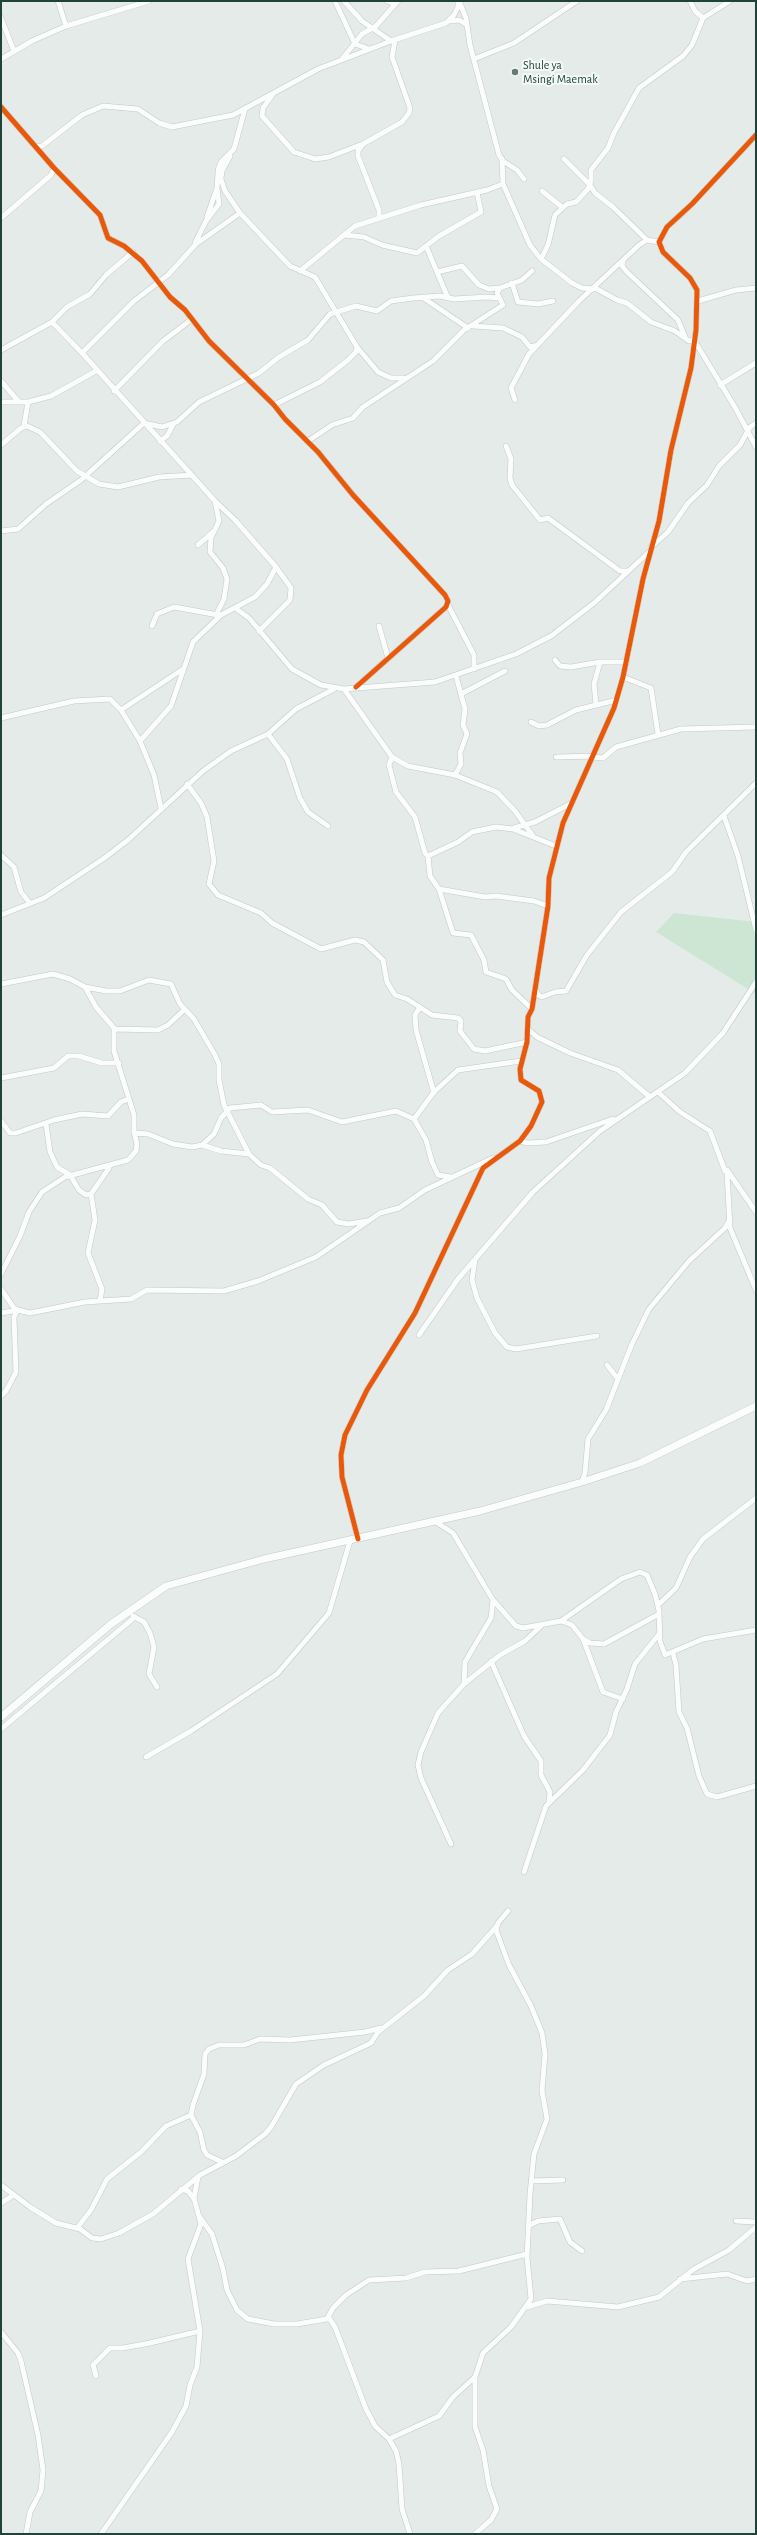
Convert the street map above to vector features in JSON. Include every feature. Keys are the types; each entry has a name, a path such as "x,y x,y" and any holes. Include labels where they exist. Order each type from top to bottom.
{"main road":[{"path":"1,1717 126,1613 158,1590 180,1580 480,1512 582,1482 640,1462 756,1406"}],"street":[{"path":"58,1 66,26"},
{"path":"1,59 14,51 66,26 149,1"},
{"path":"335,1 355,44 369,49"},
{"path":"344,1 356,15 371,27 393,40"},
{"path":"387,1 396,2"},
{"path":"449,21 458,7 458,1"},
{"path":"458,1 464,11 474,59 495,141 502,159 504,184 522,231 541,259 578,286 595,288 617,300 627,303 650,322 675,331 686,339 694,340"},
{"path":"474,59 514,43 577,1"},
{"path":"690,1 695,11 703,18"},
{"path":"541,259 552,231 554,218 562,207 568,203 576,202 590,185 591,170 608,148 612,135 631,99 641,86 685,54 692,45 703,18 730,1"},
{"path":"341,60 371,27 376,26 396,2"},
{"path":"1,18 14,51"},
{"path":"36,147 42,146 82,114 103,106 138,109 159,124 180,127 233,115 274,92 341,60 369,49 449,21 458,20 467,25"},
{"path":"274,92 264,108 262,116 294,152 315,159 335,155 363,144 402,122 409,113 410,108 392,58 393,40"},
{"path":"1,107 54,168 100,215 108,238 133,252 170,297 192,319 209,341 308,441 353,496 428,574 446,595 448,605 474,655 474,669"},
{"path":"221,179 222,171 234,149 245,109"},
{"path":"146,1757 191,1731 277,1674 315,1632 331,1610 354,1540 342,1476 341,1455 345,1435 366,1390 415,1313 474,1184 486,1165 520,1141 531,1126 542,1102 539,1091 521,1080 521,1061 527,1042 528,1017 532,1009 534,984 548,906 549,878 556,846 572,803 594,757 617,700 627,662 650,549 659,522 671,450 691,368 698,301 697,290 690,278 663,252 659,242 667,226 692,204 756,136"},
{"path":"363,144 358,149 358,156 379,210 379,218"},
{"path":"194,246 206,221 216,188 221,162 234,149"},
{"path":"502,159 517,170 524,179"},
{"path":"564,159 590,185 595,194 613,207 647,240 659,242"},
{"path":"1,218 51,175 54,168"},
{"path":"218,173 225,191 240,213 290,266 315,277 357,347 378,372 391,378 406,378"},
{"path":"300,271 355,226 449,197 477,192 504,184"},
{"path":"206,221 219,204 216,188"},
{"path":"542,191 562,207"},
{"path":"344,235 364,237 409,252 417,253 439,236 481,212 477,192"},
{"path":"82,353 105,329 158,281 168,275 206,235 233,219 240,213"},
{"path":"233,219 246,219"},
{"path":"515,400 511,390 524,361 595,288 647,240"},
{"path":"426,246 448,298"},
{"path":"1,350 51,322 67,307 90,294 106,275 133,252"},
{"path":"623,261 622,266 627,272 678,320 686,339"},
{"path":"437,272 462,266 484,287 489,290 498,290"},
{"path":"487,296 525,278 532,271"},
{"path":"512,283 518,302 538,304 553,301"},
{"path":"698,301 736,290 756,288"},
{"path":"308,441 332,425 356,416 363,407 433,361 470,327 502,306 503,302 499,298 498,290"},
{"path":"160,441 167,436 173,425 199,402 230,385 247,379 308,340 326,318 336,312 356,306 377,311 391,301 413,298 425,299 440,296 448,298 487,296 499,298"},
{"path":"425,299 470,327 503,328 522,337 529,346 538,345"},
{"path":"114,391 163,341 192,319"},
{"path":"51,322 82,353 114,391 276,567 291,588 292,595 259,631"},
{"path":"694,340 720,385 749,430 756,447"},
{"path":"274,405 320,382 348,360 356,352 357,347"},
{"path":"720,385 756,363"},
{"path":"1,402 28,402 55,394 96,371"},
{"path":"1,381 19,402"},
{"path":"1,445 24,426 28,402"},
{"path":"144,423 162,427 173,425"},
{"path":"1,531 18,529 46,504 85,476 144,423"},
{"path":"1,915 29,902 49,896 128,840 187,784 231,751 268,734 296,709 334,689 441,681 516,654 551,636 594,603 668,532 688,503 740,445 749,430 756,423"},
{"path":"24,426 31,427 40,432 77,471 99,484 118,486 159,477 192,475"},
{"path":"506,446 511,459 510,480 540,520 548,518 620,571 627,571"},
{"path":"140,741 169,710 193,642 218,615 224,599 227,579 223,568 210,552 210,543 219,521 215,501"},
{"path":"198,545 215,530"},
{"path":"152,626 154,618 157,614 174,607 218,615 235,608 255,597 267,584 276,567"},
{"path":"356,687 448,605"},
{"path":"235,608 249,618 292,669 321,685 334,689"},
{"path":"379,626 388,658"},
{"path":"555,660 564,667 600,662 627,662"},
{"path":"596,704 594,684 600,662"},
{"path":"121,710 183,669"},
{"path":"461,694 475,689 505,672"},
{"path":"455,775 461,764 460,752 467,737 463,726 466,714 456,676"},
{"path":"623,678 651,688 658,734"},
{"path":"344,688 392,757 408,766 426,771 455,775 497,792 526,825 533,836"},
{"path":"1,718 43,707 98,698 110,699 121,710 140,741 154,775 161,808"},
{"path":"531,722 539,726 548,725 576,710 617,700"},
{"path":"556,757 603,758 616,747 635,744 658,734 688,728 756,727"},
{"path":"268,734 287,759 292,769 300,798 308,812 328,826"},
{"path":"392,757 389,765 396,792 414,813 421,831 425,853 428,856 430,876 439,889 453,933 471,935 484,960 486,972 506,979 513,991 532,1009"},
{"path":"534,984 540,997 566,991 587,955 621,912 670,874 686,852 756,783"},
{"path":"187,784 203,806 210,826 214,864 210,884 213,891 224,898 261,913 265,918 312,947 322,950 355,940 364,942 383,960 387,982 394,993 436,1016 460,1019 460,1031 474,1049 484,1051 527,1042"},
{"path":"512,829 526,825 572,803"},
{"path":"724,816 738,856 756,930"},
{"path":"428,856 458,842 472,832 496,827 512,829 556,846"},
{"path":"1,855 9,860 17,872 22,892 29,902"},
{"path":"439,889 485,897 496,896 534,901 548,906"},
{"path":"1,984 53,974 70,979 86,987 115,992 149,980 170,984 184,1010 194,1019 218,1060 219,1080 226,1112 249,1154 261,1165 270,1168 308,1199 322,1205 337,1222 349,1224 368,1221"},
{"path":"419,1335 458,1279 533,1192 616,1118 685,1073 723,1033 756,982"},
{"path":"1,1274 20,1236 35,1200 48,1188 70,1175 111,1166 128,1160 135,1154 137,1144 134,1132 134,1115 128,1099 127,1088 113,1047 114,1029 96,1007 86,987"},
{"path":"420,1007 415,1015 416,1030 434,1093"},
{"path":"114,1029 158,1029 168,1025 184,1010"},
{"path":"528,1029 570,1053 622,1073 637,1088 650,1097"},
{"path":"1,1078 54,1068 70,1056 81,1056 102,1063 119,1063"},
{"path":"414,1119 434,1093 458,1070 521,1061"},
{"path":"658,1092 680,1112 710,1131 725,1171 727,1170 756,1212"},
{"path":"1,1121 13,1134 46,1124 54,1120 84,1114 108,1116 121,1102 128,1099"},
{"path":"202,1145 214,1134 226,1112 230,1108 261,1105 272,1112 293,1109 310,1111 342,1122 392,1111 414,1119 426,1140 432,1162 438,1175 454,1178"},
{"path":"520,1141 546,1142 616,1118"},
{"path":"46,1124 53,1160 59,1169 70,1175 79,1190 86,1195 91,1194"},
{"path":"134,1132 138,1135 148,1134 173,1144 192,1147 202,1145 221,1151 249,1154"},
{"path":"1,1313 18,1310 41,1312 100,1301 131,1299 151,1290 217,1292 233,1289 304,1263 380,1213 399,1208 425,1190 454,1178 481,1162 498,1156"},
{"path":"100,1301 102,1289 88,1253 95,1220 91,1194 111,1166"},
{"path":"727,1170 730,1219 734,1240 756,1290"},
{"path":"582,1482 585,1473 588,1439 606,1410 632,1344 654,1302 689,1261 725,1228 730,1219"},
{"path":"475,1259 473,1269 474,1289 495,1333 507,1347 516,1349 597,1336"},
{"path":"1,1289 14,1308 18,1310"},
{"path":"1,1396 6,1391 16,1372 14,1318 18,1310"},
{"path":"607,1365 618,1379"},
{"path":"658,1605 676,1588 686,1563 701,1541 756,1498"},
{"path":"436,1522 447,1527 456,1537 493,1600 518,1628 561,1621 588,1601 631,1574 646,1574 658,1605 659,1634 664,1654 673,1653 702,1639 756,1630"},
{"path":"464,1684 464,1662 491,1618 493,1600"},
{"path":"126,1613 144,1622 151,1637 154,1647 149,1674 157,1687"},
{"path":"583,1640 590,1643 604,1644 659,1614"},
{"path":"1,1729 135,1617"},
{"path":"561,1621 572,1625 583,1640 603,1692 622,1699"},
{"path":"451,1844 421,1778 418,1765 421,1752 438,1713 464,1684 491,1661 521,1644 542,1625"},
{"path":"549,1801 559,1795 583,1770 609,1738 634,1664 659,1634"},
{"path":"673,1653 676,1665 680,1712 689,1732 699,1776 707,1794 717,1797 756,1786"},
{"path":"491,1661 524,1736 541,1761 540,1775 550,1792 549,1801 524,1872"},
{"path":"1,2185 56,2223 77,2228 96,2239 119,2233 153,2214 182,2189 222,2162 236,2156 268,2131 296,2084 324,2065 369,2044 384,2027 424,1996 448,1970 472,1954 508,1911"},
{"path":"475,2534 491,2520 497,2509 489,2486 483,2450 475,2427 475,2377 483,2353 511,2327 527,2307 531,2299 527,2254 531,2181 534,2154 547,2119 542,2091 545,2048 534,2013 509,1965 496,1927"},
{"path":"222,2162 207,2155 204,2150 200,2132 191,2115 204,2074 205,2054 213,2046 237,2046 260,2039 290,2040 365,2032 384,2027"},
{"path":"77,2228 94,2204 107,2180 141,2152 166,2126 191,2115"},
{"path":"194,2200 198,2178"},
{"path":"531,2181 563,2180"},
{"path":"101,2534 172,2432 186,2406 190,2385 197,2367 200,2331 188,2259 201,2224 194,2200 188,2191 182,2189"},
{"path":"1,2203 14,2195"},
{"path":"199,2216 212,2234 223,2269 227,2290 241,2315 254,2321 289,2325 329,2318"},
{"path":"528,2226 538,2221 560,2219 570,2242 582,2251"},
{"path":"736,2221 756,2222"},
{"path":"527,2307 547,2301 610,2308 627,2306 659,2297 694,2269 729,2250 756,2227"},
{"path":"329,2318 334,2307 354,2289 369,2280 406,2278 425,2272 459,2271 527,2254"},
{"path":"680,2279 727,2274 747,2281 756,2279"},
{"path":"329,2318 335,2327 366,2409 375,2426 389,2439 399,2464 402,2509 410,2534"},
{"path":"96,2376 93,2365 110,2348 124,2348 200,2331"},
{"path":"1,2332 18,2353 21,2361 38,2435 43,2470 41,2491 30,2512 26,2534"},
{"path":"389,2439 439,2416 452,2399 475,2377"}],"green space":[{"path":"674,913 756,922 756,994 656,932"}],"cycle path":[{"path":"1,107 54,168 100,215 108,238 124,246 142,261 170,297 185,310 209,341 274,405 285,419 318,452 353,495 445,595 448,601 446,607 356,687"},
{"path":"358,1539 342,1477 341,1455 345,1435 367,1390 415,1313 483,1168 520,1141 531,1126 542,1102 539,1091 521,1080 520,1069 527,1042 528,1017 532,1009 548,906 549,878 563,823 614,708 623,677 643,579 659,521 671,450 691,368 696,330 697,290 690,278 663,252 659,242 667,227 692,204 756,135"}],"place":[{"name":"Shule ya Msingi Maemak","path":"515,72"}]}
